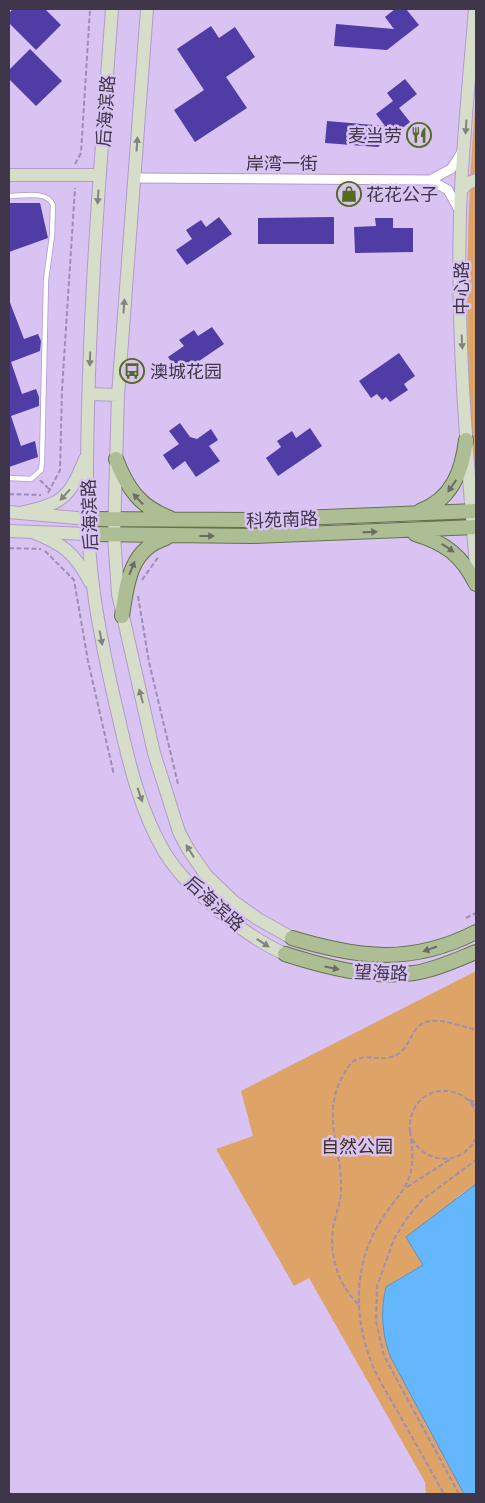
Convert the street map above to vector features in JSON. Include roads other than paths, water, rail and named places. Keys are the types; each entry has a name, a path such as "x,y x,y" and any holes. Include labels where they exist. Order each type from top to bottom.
{"main road":[{"name":"后海滨路","path":"112,9 91,292 88,452 88,534 93,590 105,658 129,762 150,823 166,854 192,885 241,929 268,947 285,954"},
{"name":"后海滨路","path":"147,9 118,395 114,559 122,616 154,753 180,832 188,849 206,875 234,902 258,919 292,938"},
{"name":"中心路","path":"475,9 461,190 461,332 466,440 474,511 476,567"},
{"path":"461,190 476,176 463,162"},
{"path":"9,175 100,175"},
{"path":"89,394 118,395"},
{"path":"410,514 427,508 448,492 461,470 466,440"},
{"path":"14,513 60,501 75,481 88,452"},
{"path":"116,459 128,487 140,502 155,512 178,521"},
{"name":"科苑南路","path":"88,519 178,521 474,511"},
{"path":"14,513 88,519"},
{"name":"科苑南路","path":"88,534 173,536 405,531 474,527"},
{"path":"9,531 88,534"},
{"path":"405,531 434,540 453,550 466,565 476,584"},
{"path":"32,532 56,541 70,551 77,559 93,590"},
{"path":"122,616 130,574 138,555 150,544 173,536"},
{"name":"望海路","path":"292,938 350,953 383,956 419,953 476,932"},
{"name":"望海路","path":"285,954 349,972 386,975 416,973 476,952"}],"street":[{"path":"430,180 451,170 464,147"},
{"name":"岸湾一街","path":"134,178 430,180"},
{"path":"430,180 448,190 454,198 461,218"}],"lane":[{"path":"9,196 44,196 53,205 52,236 46,280 42,462 36,476 31,479 9,478"}],"water":[{"path":"476,1184 476,1494 464,1494 391,1358 384,1332 383,1314 386,1287 423,1265 406,1237"}],"place":[{"name":"麦当劳","path":"419,135"},
{"name":"花花公子","path":"349,194"},
{"name":"澳城花园","path":"132,371"}],"park label":[{"name":"自然公园","path":"357,1146"}]}
